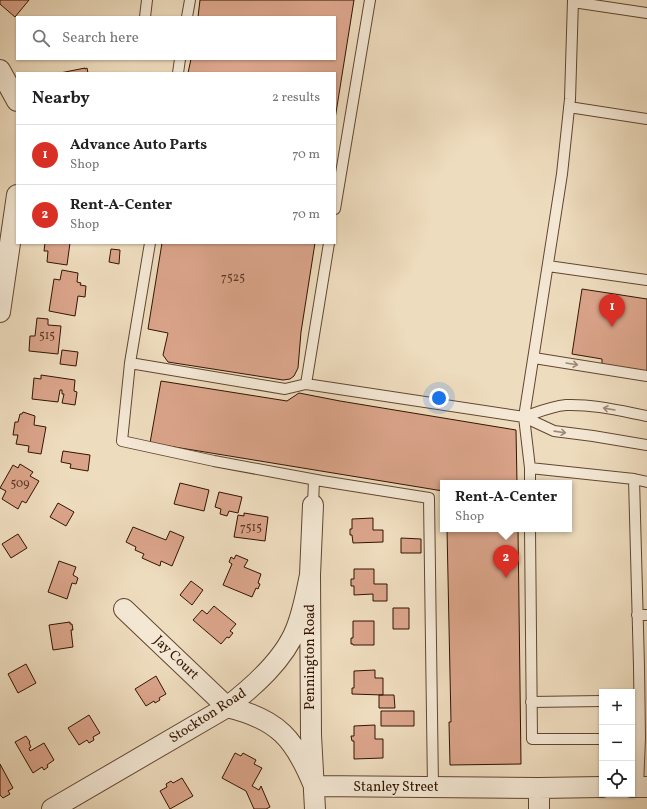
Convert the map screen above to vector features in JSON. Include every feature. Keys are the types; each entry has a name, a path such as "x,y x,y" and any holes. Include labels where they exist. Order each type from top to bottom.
{"street":[{"path":"0,70 16,99"},
{"path":"0,312 16,202"},
{"name":"Pennington Road","path":"313,505 310,575 311,735 315,809"},
{"name":"Stockton Road","path":"52,809 227,707 249,690 270,669 287,646 295,630 304,603 310,575"},
{"name":"Jay Court","path":"124,608 227,707"},
{"path":"227,707 258,716 276,727 288,738 299,753 314,786"},
{"name":"Stanley Street","path":"314,786 599,787"},
{"path":"539,788 539,809"}],"lane":[{"path":"145,16 147,0"},
{"path":"187,16 190,0"},
{"path":"336,203 370,0"},
{"path":"530,480 524,417 562,174 569,107 573,1 647,13"},
{"path":"178,72 180,60"},
{"path":"569,107 647,120"},
{"path":"150,244 130,363 122,441 214,461 314,480 430,498 433,787"},
{"path":"306,384 329,244"},
{"path":"548,266 647,280"},
{"path":"534,358 647,376"},
{"path":"130,363 285,389 306,384 524,417 554,431 647,445"},
{"path":"524,417 544,410 566,406 587,406 647,416"},
{"path":"530,468 634,479 647,482"},
{"path":"634,479 643,659 635,700 639,787"},
{"path":"313,505 314,480"},
{"path":"530,532 532,740 599,738"},
{"path":"531,702 599,701"}],"building":[{"path":"0,0 29,0 15,17 0,4"},
{"path":"200,0 354,0 336,113 336,72 188,72 191,60 336,60 336,16 198,16"},
{"path":"87,68 88,72 65,72"},
{"path":"45,244 70,244 67,265 47,262 48,251 44,251"},
{"path":"162,244 315,244 301,332 298,368 294,376 290,379 283,380 168,362 163,355 168,333 148,329"},
{"path":"111,249 120,250 119,264 109,262"},
{"path":"62,270 78,273 77,282 81,283 80,285 86,286 85,297 78,296 75,316 49,311 54,279 60,280"},
{"path":"582,289 647,299 647,371 602,364 602,359 572,354"},
{"path":"37,318 48,319 48,325 61,326 58,354 29,351 30,336 35,336"},
{"path":"62,350 78,352 76,366 60,364"},
{"path":"41,375 75,380 74,391 77,392 75,405 62,403 64,394 62,394 62,390 60,390 58,402 32,399 34,378 41,379"},
{"path":"161,381 287,401 299,393 516,430 517,480 440,480 440,491 150,443"},
{"path":"23,412 35,416 34,425 46,427 41,454 28,452 29,446 16,444 18,435 13,435 15,422 18,422 20,414"},
{"path":"63,451 90,455 88,471 70,468 71,464 61,462"},
{"path":"20,464 33,472 30,476 39,481 26,503 22,501 18,509 2,499 6,491 0,488 13,465 18,468"},
{"path":"180,483 209,490 204,511 174,504"},
{"path":"219,492 242,497 238,513 229,511 227,516 220,514 221,509 215,507"},
{"path":"58,503 74,512 66,526 50,517"},
{"path":"244,513 268,517 265,541 234,537 238,515 244,516"},
{"path":"373,518 373,530 383,530 383,542 353,543 352,535 350,535 350,529 352,529 352,519"},
{"path":"133,527 166,540 170,531 184,537 172,566 161,561 160,566 142,558 144,554 135,550 136,547 126,542"},
{"path":"447,532 518,532 521,764 450,765 449,722 451,722"},
{"path":"18,534 27,548 11,558 2,544"},
{"path":"401,538 421,539 421,553 401,553"},
{"path":"236,555 248,560 244,567 261,574 258,583 260,584 258,589 256,588 252,597 223,585 232,564 229,562 231,557 234,559"},
{"path":"59,561 76,567 73,575 78,578 76,584 72,583 67,599 48,592"},
{"path":"354,569 374,569 374,584 387,584 387,601 373,601 373,594 354,595 354,586 351,586 351,579 354,579"},
{"path":"191,581 203,590 192,605 180,595"},
{"path":"214,606 236,624 230,631 233,633 221,644 193,620 202,610 207,614"},
{"path":"393,608 409,608 409,629 393,629"},
{"path":"353,621 374,621 374,645 351,644 351,638 353,638"},
{"path":"70,622 73,630 71,630 73,647 53,650 49,625"},
{"path":"26,664 36,683 18,693 8,674"},
{"path":"375,670 375,678 383,678 383,695 352,694 352,688 354,688 354,671"},
{"path":"156,676 166,694 159,698 160,700 155,703 154,701 146,706 135,689"},
{"path":"379,695 394,695 395,708 379,708"},
{"path":"381,711 414,711 414,726 381,726"},
{"path":"89,715 100,733 93,737 94,740 89,743 87,740 79,745 68,728"},
{"path":"375,725 375,739 383,739 383,758 354,759 354,741 352,741 351,736 354,736 354,726"},
{"path":"26,736 30,742 30,751 44,743 54,760 47,765 48,767 44,770 42,767 33,773 15,742"},
{"path":"235,753 241,756 243,753 256,760 254,764 262,768 252,786 259,790 261,786 270,807 266,809 254,809 246,791 222,778"},
{"path":"0,764 13,788 8,791 10,794 3,798 0,795"},
{"path":"182,778 193,796 170,809 160,791 167,787 166,784 171,781 173,783"}],"place":[{"name":"Advance Auto Parts","path":"612,327"},
{"name":"Rent-A-Center","path":"506,578"}]}
